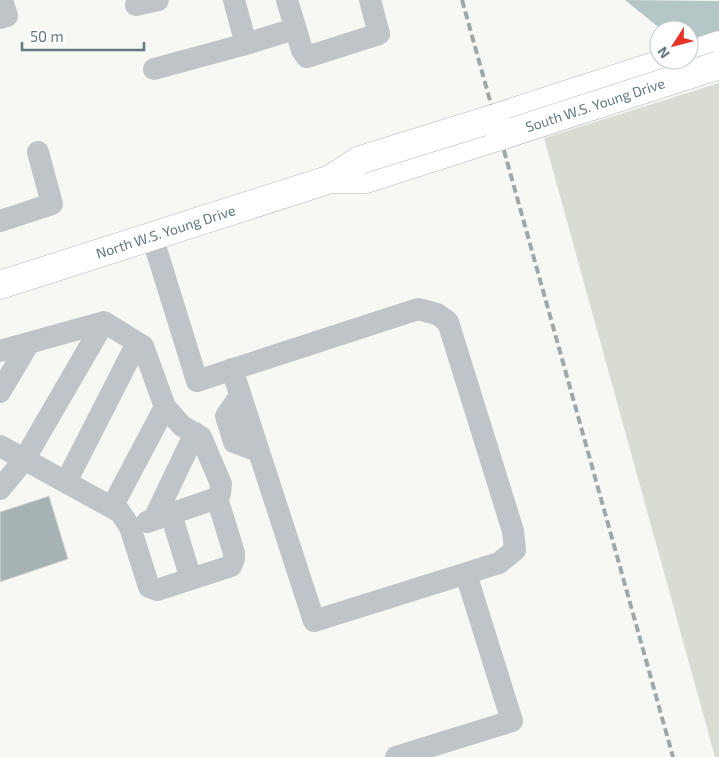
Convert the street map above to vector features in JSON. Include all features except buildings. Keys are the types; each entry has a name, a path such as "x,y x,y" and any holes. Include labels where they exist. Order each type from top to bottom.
{"main road":[{"path":"699,52 719,45"},
{"name":"South W.S. Young Drive","path":"497,127 719,65"},
{"name":"South W.S. Young Drive","path":"497,127 649,69"},
{"name":"North W.S. Young Drive","path":"0,285 497,127"}],"street":[{"path":"0,18 7,16 2,0"},
{"path":"136,5 158,0"},
{"path":"234,0 246,44"},
{"path":"286,0 294,29 302,50 307,57 379,34 370,0"},
{"path":"154,69 294,29"},
{"path":"0,221 52,204 38,152"},
{"path":"152,236 197,381 418,310 437,314 448,322 513,530 515,550 499,563 314,621 232,370"},
{"path":"0,489 24,460 104,322"},
{"path":"0,351 104,322 143,346 165,407 182,426 201,437 221,484 220,493 217,498 130,527"},
{"path":"66,482 137,342"},
{"path":"0,392 29,343"},
{"path":"112,507 165,407"},
{"path":"191,579 162,516 195,433"},
{"path":"0,446 120,512 130,527 149,587 158,590 231,566 234,553 217,498"},
{"path":"396,757 512,721 466,574"}],"shaded area":[{"path":"625,0 719,1 719,65 699,53 699,20 650,20"},
{"path":"719,83 719,757 715,757 544,138"}],"railway":[{"path":"462,0 673,757"}]}
